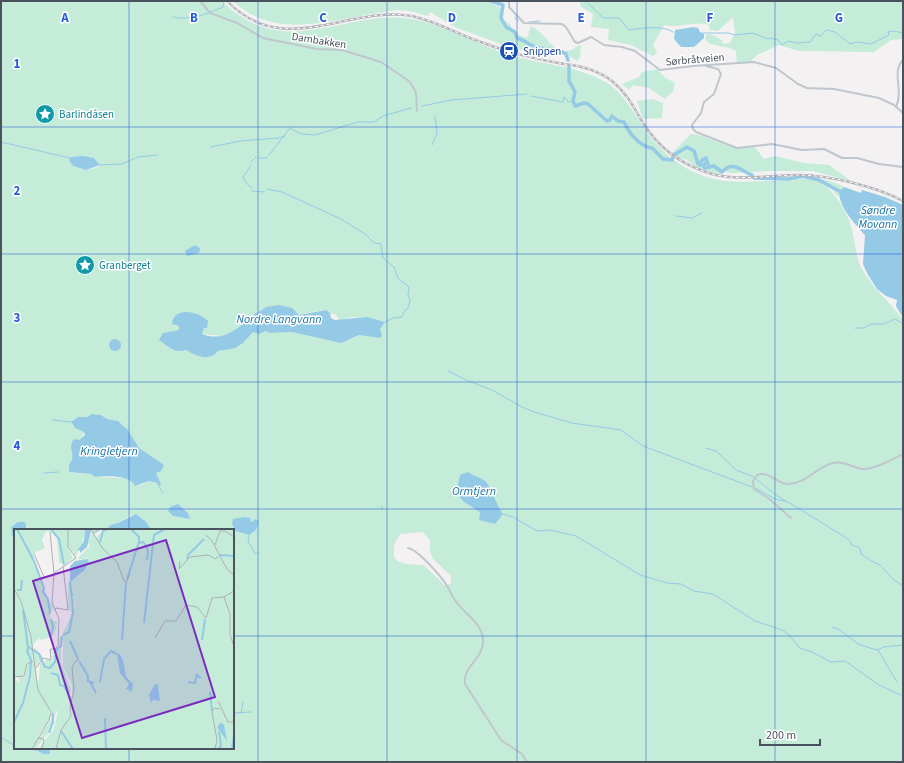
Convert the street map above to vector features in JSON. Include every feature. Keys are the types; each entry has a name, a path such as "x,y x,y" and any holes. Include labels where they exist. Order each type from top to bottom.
{"street":[{"name":"Dambakken","path":"200,1 210,13 237,23 258,36 317,49 342,50 381,62 409,81 416,93 417,111"},
{"name":"Sørbråtveien","path":"509,1 509,7 524,23 562,24 566,27 572,40 576,43 592,37 604,44 629,49 640,54 654,67 660,70 746,62 760,63 779,70 796,83 807,88 834,89 877,98 896,107 903,113"},
{"path":"896,107 901,94 898,67 903,60"},
{"path":"705,65 718,69 721,74 714,94 704,102 702,112 692,125 692,129 696,132 737,148 772,144 802,150 824,148 841,158 858,158 879,164 903,167"},
{"path":"791,518 768,498 754,489 753,481 757,475 765,474 782,483 791,483 809,478 830,464 840,462 864,470 903,454"},
{"path":"408,548 413,549 441,578 459,606 478,626 483,634 483,646 479,657 467,672 465,684 501,740 522,754 527,762"}],"green space":[{"path":"1,1 222,1 247,20 272,29 297,31 372,19 398,18 425,22 513,56 573,69 596,77 607,83 625,99 647,132 662,150 681,165 702,176 733,182 792,181 812,178 825,180 844,187 839,191 839,198 833,190 827,187 838,200 847,215 857,257 865,275 903,320 903,762 1,762","holes":["94,158 99,163 99,167 86,170 73,166","323,310 331,314 335,314 339,320 356,317 369,318 385,322 380,329 379,338 359,335 351,339 330,341 320,337 292,332 253,332 237,346 205,352 190,352 185,350 180,352 169,333 179,331 179,326 173,325 208,327 204,328 202,334 222,336 237,331 250,318 261,313 299,315","101,415 107,419 118,421 128,430 139,448 163,464 164,466 161,471 156,473 161,484 159,486 157,483 150,481 138,486 126,478 95,477 91,474 73,473 68,466 74,456 71,451 85,432 71,425 83,416 85,418","460,475 478,479 488,488 503,515 477,510 467,504 456,493","178,504 188,513 190,519 173,516","424,533 430,541 430,552 433,559 451,576 451,583 445,586 424,565 406,564 397,561 394,557 394,545 400,534"]},
{"path":"233,1 493,1 492,4 501,8 500,17 510,24 512,32 527,38 531,26 553,46 559,49 565,51 571,50 579,45 581,46 580,57 577,61 554,52 520,50 512,48 457,28 430,12 428,16 410,11 397,10 312,24 290,24 270,21 251,14"},
{"path":"581,1 903,1 903,39 891,40 874,52 799,51 779,45 757,55 750,62 737,64 736,51 730,48 710,44 705,39 707,34 713,35 722,40 723,44 730,43 735,33 733,17 718,31 710,30 709,25 697,23 675,26 664,25 653,45 657,53 653,56 631,45 608,40 609,29 591,27 593,14 580,6"},
{"path":"657,69 664,77 675,83 673,91 665,99 649,88 633,85 629,90 622,84 639,77 642,72"},
{"path":"653,99 663,103 662,118 643,119 637,101"},
{"path":"691,134 699,135 738,148 754,146 764,159 775,156 804,163 829,165 851,181 813,171 733,173 722,171 720,174 697,168 687,160 676,157 672,153"}],"water":[{"path":"693,27 698,28 700,32 704,34 704,38 694,47 681,47 674,39 675,30"},
{"path":"83,156 94,158 100,165 86,170 73,166 69,160 71,157"},
{"name":"Søndre Movann","path":"844,187 861,193 862,190 885,197 903,205 903,318 896,306 897,300 886,296 877,289 863,264 865,235 844,209 839,191"},
{"path":"195,245 200,248 199,253 187,256 185,251"},
{"name":"Nordre Langvann","path":"279,305 292,308 299,315 326,310 330,313 331,318 335,320 367,317 385,322 380,329 382,336 379,338 359,335 341,343 292,332 270,333 266,331 259,334 253,332 243,343 235,348 218,351 207,357 198,356 186,350 175,350 159,340 163,333 179,330 179,326 172,324 173,318 181,313 193,313 204,318 208,321 207,328 204,328 202,334 216,337 223,336 234,330 266,307"},
{"path":"115,339 119,341 121,345 119,349 115,351 111,349 109,345 111,341"},
{"name":"Kringletjern","path":"91,414 101,415 107,419 118,421 128,430 139,448 163,464 164,466 161,471 156,473 161,484 159,487 157,483 149,481 135,486 128,479 111,476 95,477 91,474 69,472 69,464 72,458 72,443 74,439 79,440 85,435 84,432 75,428 71,422 78,417 88,417"},
{"name":"Ormtjern","path":"468,472 481,478 487,483 503,514 495,524 479,520 480,512 464,502 456,493 460,475"},
{"path":"178,504 188,513 190,519 173,516 168,511 170,507"},
{"path":"136,514 146,522 150,529 108,529 110,525 118,523"},
{"path":"245,517 251,518 250,521 252,522 255,519 259,521 256,530 249,535 236,531 232,524 233,519"},
{"path":"18,522 25,522 27,529 14,529 14,537 12,536 11,527"},
{"path":"49,749 50,754 43,754 36,750"}],"waterway":[{"path":"491,1 503,5 501,18 506,27 515,32 517,38 538,48 563,52 566,54 568,60"},
{"path":"173,17 186,18 198,16 223,7 224,2"},
{"path":"588,3 603,18 619,18 629,30 664,28 673,32"},
{"path":"515,17 518,21"},
{"path":"529,22 540,21"},
{"path":"702,33 728,33 735,35 753,33 768,39 771,38 778,40 782,45 788,41 797,43 810,42 816,34 820,36 827,30 835,32 850,44 857,42 871,44 889,35 888,32 894,31 903,33"},
{"path":"569,67 569,81 575,92 573,101 575,106 584,103 588,104 607,121 610,120 612,116 618,121 624,122 632,135 643,145 652,148 663,159 672,160 673,157"},
{"path":"422,106 452,100 527,94"},
{"path":"531,96 563,102 564,97 569,102 573,101"},
{"path":"269,155 290,128 301,134 315,135 358,122 374,122 383,116 411,108"},
{"path":"432,145 437,133 435,116"},
{"path":"211,147 240,141 279,138 285,136"},
{"path":"1,142 70,158"},
{"path":"674,155 687,147 694,151 698,164 700,165 702,160 706,158 708,164"},
{"path":"100,165 122,164 138,157 157,155"},
{"path":"251,162 256,157"},
{"path":"258,158 267,158"},
{"path":"707,162 703,166 705,168 714,166 722,172 730,167 733,167 752,175"},
{"path":"251,165 243,177 246,183 252,188"},
{"path":"754,178 789,179 803,176 819,180 839,191"},
{"path":"267,189 282,192 341,219 365,234 374,243 381,244 383,258 394,267 398,278 409,287 408,296 410,300 408,308 405,310 402,317 393,318 385,322"},
{"path":"252,191 265,192"},
{"path":"676,216 692,218 702,213"},
{"path":"855,328 864,328 871,324 884,324 895,319 902,323"},
{"path":"448,371 492,390 534,412 572,423 621,430 643,446 752,487"},
{"path":"52,420 71,422"},
{"path":"706,448 716,451 736,470 754,477"},
{"path":"44,473 58,472"},
{"path":"756,479 777,496 786,501"},
{"path":"159,487 163,493"},
{"path":"755,488 775,499 788,502 845,537 852,545 860,548 861,554 880,565 893,579 903,586"},
{"path":"503,514 513,517 537,531 550,530 576,536 640,575 667,583 681,584 694,591 713,594 755,621 782,630 788,634 800,648 812,652 831,662 845,661 879,685 903,696"},
{"path":"249,535 248,543 251,545 255,554 259,553"},
{"path":"832,627 840,630 858,644 873,649 878,650 883,647 903,645"},
{"path":"878,650 897,682"},
{"path":"241,713 243,702"},
{"path":"234,713 251,712"},
{"path":"1,737 14,745"},
{"path":"28,749 36,750"}],"railway":[{"path":"227,1 249,18 271,27 293,29 364,17 388,15 421,18 499,49 553,62 583,67 607,77 630,101 643,123 655,139 677,158 703,171 714,175 738,178 799,175 824,177 867,187 903,201"}],"place":[{"name":"Snippen","path":"509,51"},
{"name":"Barlindåsen","path":"45,114"},
{"name":"Granberget","path":"85,265"}]}
